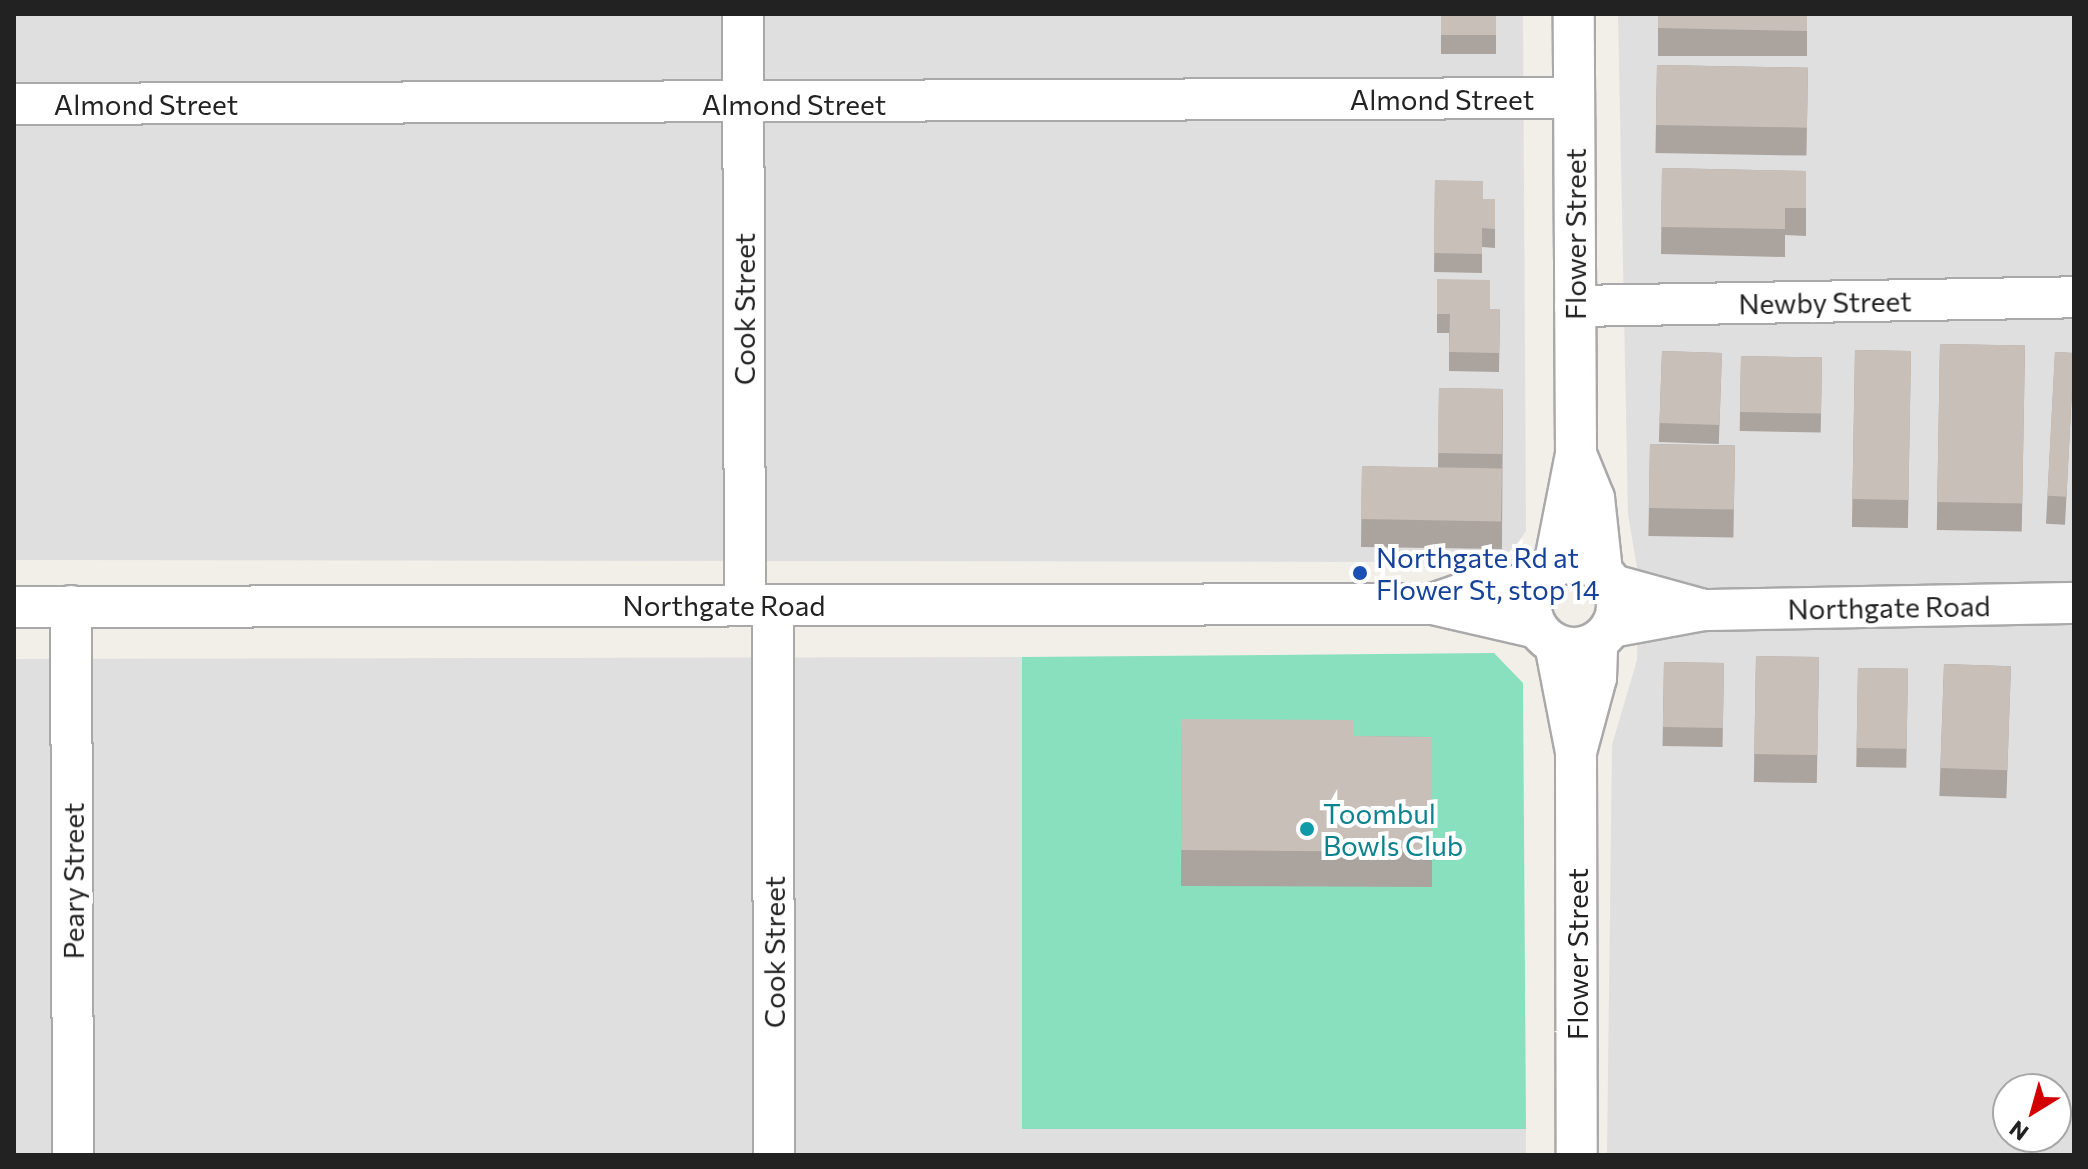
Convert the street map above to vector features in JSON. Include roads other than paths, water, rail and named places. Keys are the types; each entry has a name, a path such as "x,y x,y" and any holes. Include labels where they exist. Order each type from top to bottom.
{"street":[{"name":"Cook Street","path":"743,14 774,1155"},
{"name":"Flower Street","path":"1545,575 1576,454 1574,14"},
{"name":"Almond Street","path":"14,104 744,105 1574,98"},
{"name":"Newby Street","path":"1575,306 2074,297"},
{"name":"Flower Street","path":"1576,454 1594,498 1607,579"},
{"path":"1579,562 1607,579 1604,634 1546,636 1531,606 1545,575 1579,562"},
{"name":"Northgate Road","path":"1433,604 1473,590 1545,575"},
{"name":"Northgate Road","path":"1607,579 1704,610"},
{"name":"Northgate Road","path":"1604,634 1704,610 2074,603"},
{"name":"Northgate Road","path":"14,607 1433,604 1546,636"},
{"name":"Peary Street","path":"71,606 73,1155"},
{"name":"Flower Street","path":"1576,752 1604,634"},
{"name":"Flower Street","path":"1546,636 1576,752 1577,1155"}],"place":[{"name":"Northgate Rd at Flower St, stop 14","path":"1360,573"},
{"name":"Toombul Bowls Club","path":"1307,829"}]}
